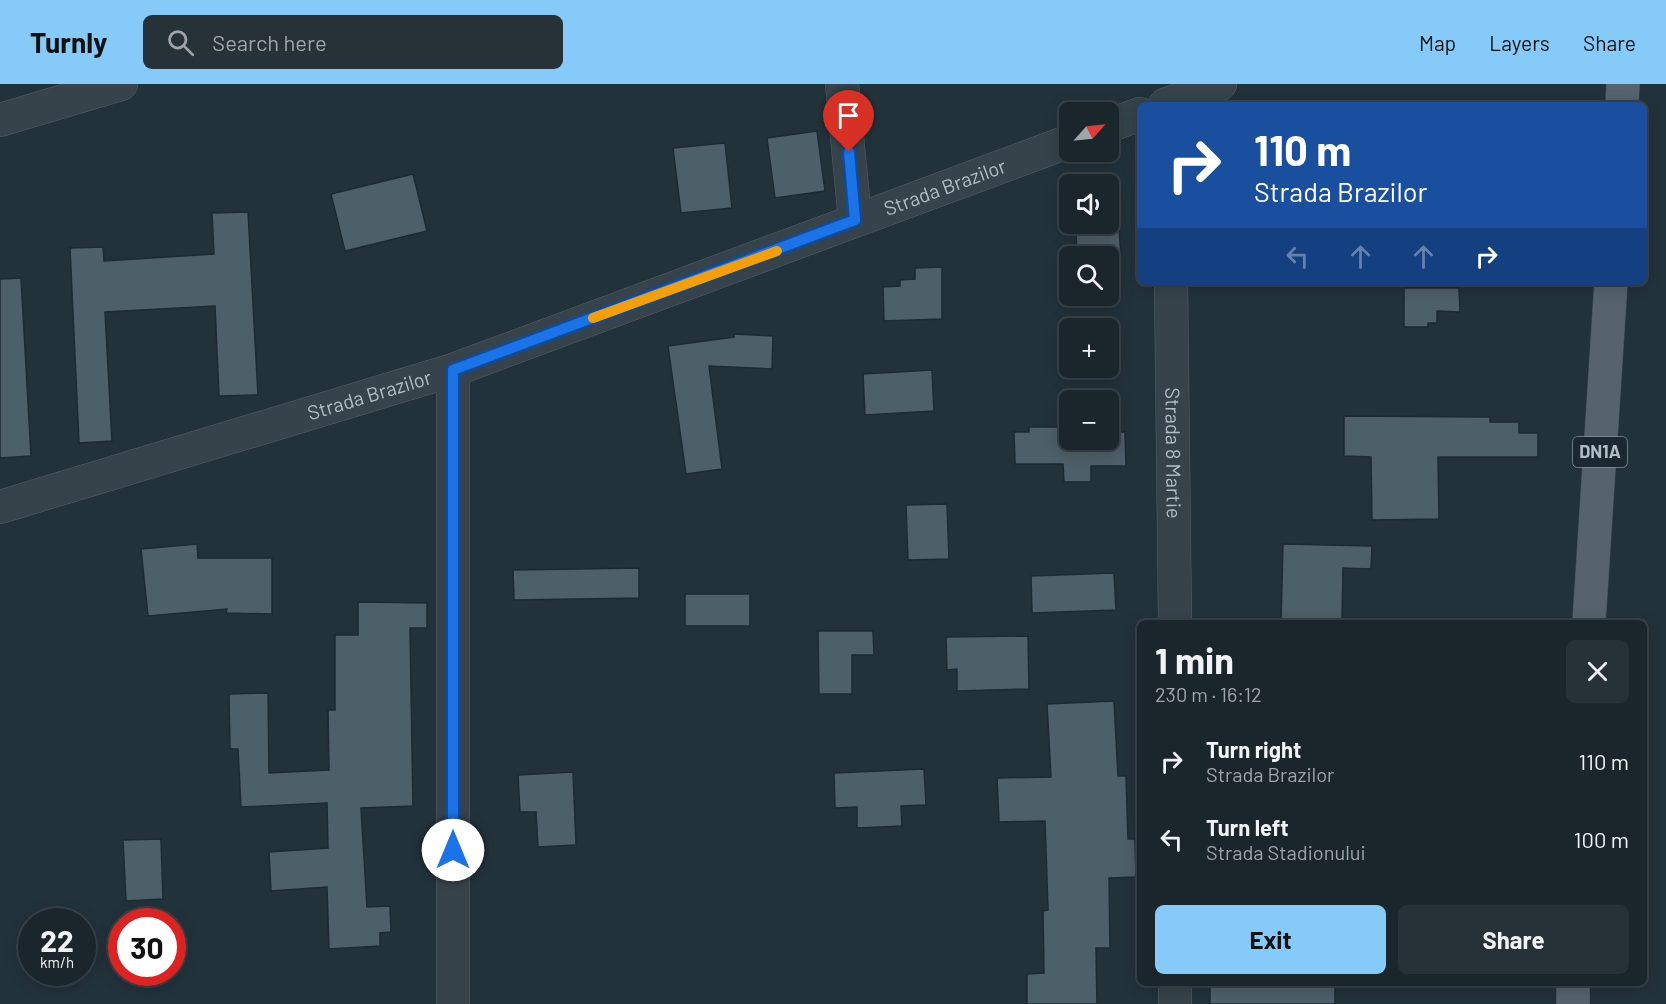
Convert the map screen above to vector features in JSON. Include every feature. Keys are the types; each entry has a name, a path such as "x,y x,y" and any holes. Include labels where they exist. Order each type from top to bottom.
{"main road":[{"path":"1622,102 1623,84"},
{"name":"DN1A","path":"1589,620 1611,285"},
{"path":"1573,986 1573,1004"}],"street":[{"path":"0,120 121,84"},
{"path":"842,84 855,220"},
{"path":"1173,102 1220,84"},
{"path":"1119,122 1137,115"},
{"name":"Strada Brazilor","path":"0,507 453,370 1059,145"},
{"name":"Strada 8 Martie","path":"1171,285 1175,620"},
{"path":"453,370 453,1004"},
{"path":"1175,986 1175,1004"}],"building":[{"path":"817,131 825,191 775,198 767,138"},
{"path":"725,143 732,208 681,213 673,148"},
{"path":"413,174 427,231 345,251 331,194"},
{"path":"248,212 258,395 219,396 215,306 105,312 112,441 79,443 70,248 103,247 104,261 214,254 212,213"},
{"path":"1119,229 1121,256 1119,256 1119,246 1077,246 1076,234 1119,234"},
{"path":"942,267 942,319 884,321 883,287 900,286 900,280 915,279 915,268"},
{"path":"21,278 31,456 0,458 0,279"},
{"path":"1404,288 1459,288 1460,312 1437,311 1437,323 1428,323 1428,327 1404,327"},
{"path":"734,334 773,336 772,369 709,366 722,469 686,474 668,346 734,337"},
{"path":"932,370 934,411 865,415 863,374"},
{"path":"1344,416 1490,417 1490,422 1519,422 1519,433 1538,433 1538,457 1438,457 1439,519 1372,520 1371,457 1344,456"},
{"path":"1029,427 1059,427 1059,450 1119,450 1119,432 1125,432 1126,466 1091,466 1091,482 1064,482 1063,464 1015,464 1014,432 1029,432"},
{"path":"947,504 949,559 908,560 906,505"},
{"path":"197,544 198,558 272,558 272,614 226,613 227,609 148,616 141,549"},
{"path":"1283,544 1372,546 1371,569 1343,568 1342,620 1281,620"},
{"path":"639,568 639,598 514,600 513,570"},
{"path":"1114,573 1116,610 1032,613 1031,576"},
{"path":"685,594 750,594 750,626 685,626"},
{"path":"358,602 427,603 427,628 410,628 413,806 361,808 367,907 390,906 391,932 380,933 380,946 329,949 327,887 271,891 269,852 328,848 327,803 241,807 238,749 230,749 229,694 268,693 269,773 329,770 328,710 335,710 335,635 358,635"},
{"path":"818,631 873,631 874,655 852,655 852,694 819,694"},
{"path":"1028,636 1029,689 957,691 957,669 947,670 946,637"},
{"path":"1114,701 1118,776 1126,776 1128,839 1135,839 1136,877 1109,878 1110,948 1096,948 1097,1004 1027,1004 1027,974 1044,973 1043,911 1048,910 1045,821 999,822 997,778 1051,777 1047,704"},
{"path":"924,769 926,805 901,806 902,826 857,828 857,807 835,808 834,773"},
{"path":"573,772 576,845 538,847 536,812 520,812 518,775"},
{"path":"161,839 163,899 126,901 123,840"},
{"path":"1210,986 1335,986 1335,1004 1210,1004"}],"slow traffic":[{"path":"593,318 777,251"}],"route":[{"path":"453,850 453,370 762,257 855,220 849,152"}]}
